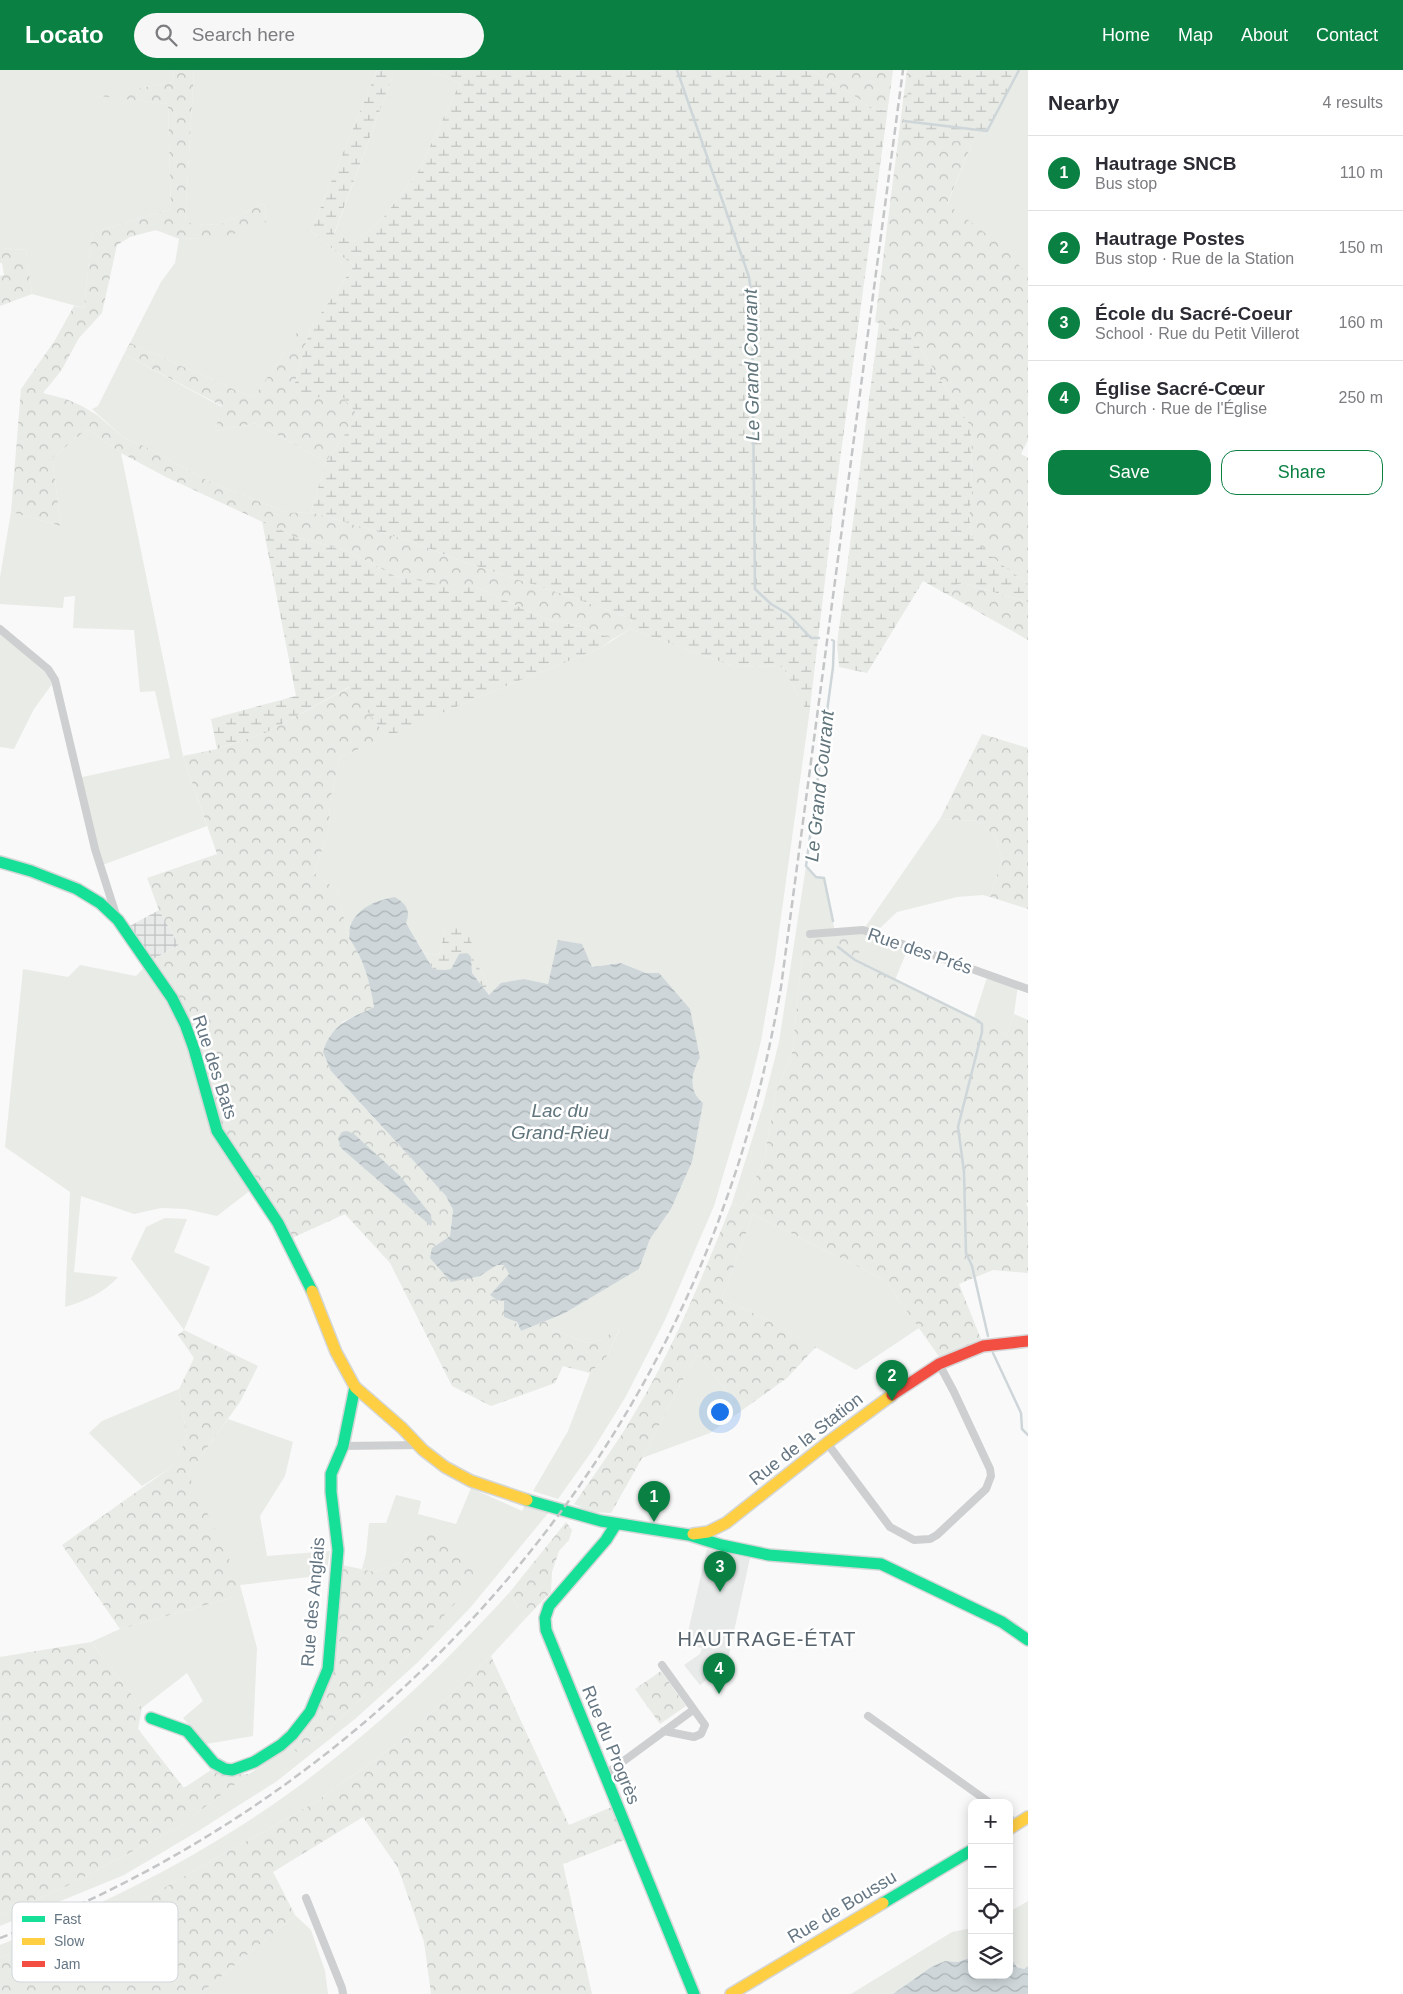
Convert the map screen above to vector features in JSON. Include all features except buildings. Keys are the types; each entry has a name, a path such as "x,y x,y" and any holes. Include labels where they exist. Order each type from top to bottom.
{"street":[{"name":"Rue des Bats","path":"0,629 48,669 55,680 94,849 118,920 172,998 185,1024 194,1049 217,1131 278,1223 316,1301 336,1352 355,1386 445,1467 471,1481 509,1495 601,1521 689,1535"},
{"path":"0,862 31,870 77,890 100,903 118,920"},
{"name":"Rue des Prés","path":"810,934 862,930 1028,989"},
{"name":"Rue de la Station","path":"689,1535 708,1532 726,1523 827,1443 890,1396 938,1364 983,1346 1028,1341"},
{"path":"827,1443 890,1527 914,1540 930,1539 937,1535 986,1490 991,1476 954,1392 938,1364"},
{"name":"Rue des Anglais","path":"151,1718 178,1726 187,1731 217,1765 230,1770 242,1768 262,1758 286,1743 302,1726 323,1684 328,1669 338,1550 330,1492 331,1474 343,1446 355,1386"},
{"path":"343,1446 419,1445"},
{"name":"Rue du Progrès","path":"616,1524 606,1540 556,1596 549,1606 545,1618 550,1644 606,1774 694,1994"},
{"path":"689,1535 721,1545 769,1555 881,1564 1002,1622 1028,1640"},
{"path":"662,1665 705,1725 701,1734 694,1737 664,1731"},
{"path":"606,1774 693,1710"},
{"path":"868,1716 984,1799"},
{"path":"1013,1822 1028,1817"},
{"name":"Rue de Boussu","path":"731,1994 968,1852"},
{"path":"306,1898 343,1994"}],"shaded area":[{"path":"159,910 179,945 152,960 128,927"},
{"path":"707,1549 750,1558 728,1659 724,1666 700,1685 684,1665 700,1654 702,1648 685,1645"}],"green space":[{"path":"0,70 174,70 173,82 100,96 168,104 171,209 92,233 84,308 32,294 26,250 0,248"},
{"path":"174,70 194,70 185,222 205,225 221,224 264,203 266,222 226,237 179,239 156,230 130,237 117,245 102,313 79,338 61,371 43,393 66,399 82,406 97,415 124,438 144,446 210,482 288,513 311,512 407,540 464,562 563,594 632,619 630,629 613,639 583,627 546,619 476,587 442,586 395,576 346,550 295,537 166,477 121,453 87,429 52,458 61,526 11,512 21,389 55,340 74,306 84,308 92,233 171,209 168,104 98,96 173,82"},
{"path":"194,70 377,70 311,231 354,266 310,329 301,326 253,398 130,343 161,282 175,263 179,239 202,238 266,222 264,203 221,224 185,223"},
{"path":"377,70 395,70 334,234 354,242 384,217 418,172 460,83 429,70 811,70 859,99 870,108 882,110 888,107 834,504 809,716 783,667 733,666 630,629 632,619 563,594 464,562 407,540 311,512 326,462 358,415 341,395 296,399 295,382 310,329 354,266 311,231"},
{"path":"395,70 429,70 460,83 418,172 384,217 354,242 334,235"},
{"path":"811,70 893,70 888,107 882,110 870,108 859,99"},
{"path":"907,70 1019,70 987,131 973,141 947,204 1001,245 1028,275 1028,440 1021,454 1028,458 1028,584 997,561 972,537 969,516 972,493 971,427 910,333 875,322"},
{"path":"911,70 1019,70 987,131 973,141 901,140"},
{"path":"1019,70 1028,70 1028,275 947,205 973,141 987,131"},
{"path":"0,248 26,250 32,294 0,306 0,276 4,275 2,263 0,263"},
{"path":"879,323 910,333 971,427 972,493 969,516 972,537 997,561 1028,584 1028,602 963,583 956,585 950,596 923,581 867,673 839,667 837,644"},
{"path":"301,325 310,329 295,382 341,395 358,415 326,462 256,423 215,431 222,406 124,354 130,343 253,398 290,345"},
{"path":"124,354 222,407 215,431 256,423 326,462 311,512 288,513 210,482 144,446 124,438 92,409 98,406"},
{"path":"87,429 121,453 183,756 207,826 100,866 78,778 170,758 155,691 140,692 134,630 73,628 75,596 64,597 63,608 0,604 0,577 11,512 61,526 52,458"},
{"path":"262,521 295,537 346,550 395,576 442,585 476,587 546,619 583,627 613,639 601,648 481,696 387,737 349,687 267,732 217,749 211,719 296,696"},
{"path":"963,583 1028,602 1028,640 950,596 956,585"},
{"path":"0,629 55,680 34,709 14,749 0,747"},
{"path":"630,629 733,666 783,667 809,716 775,960 761,1041 714,1206 665,1320 625,1398 592,1451 558,1499 533,1491 568,1431 590,1373 607,1356 620,1329 600,1340 588,1343 551,1329 547,1320 565,1313 639,1269 650,1239 671,1209 692,1162 695,1097 692,1085 694,1068 700,1058 659,973 646,973 621,963 592,967 559,940 548,984 524,979 489,995 486,979 446,926 439,955 424,953 406,923 351,923 349,938 337,890 314,873 330,827 329,805 340,757 481,696 601,648"},
{"path":"350,687 387,737 340,757 329,805 330,827 314,873 337,890 349,938 355,946 370,980 374,1007 342,1022 331,1071 446,1196 453,1210 450,1236 432,1248 480,1276 497,1265 504,1265 509,1274 504,1301 521,1331 547,1320 551,1329 588,1343 600,1340 620,1328 607,1356 590,1373 563,1366 555,1383 491,1406 452,1386 390,1263 345,1214 292,1238 260,1183 221,1127 196,1035 182,1003 152,960 179,945 159,910 147,878 217,854 183,756 217,749 267,732"},
{"path":"982,734 1028,748 1028,909 990,897 1002,860 995,837 977,821 940,819"},
{"path":"940,819 977,821 995,837 1002,860 990,897 983,895 957,897 897,912 875,933 909,946 895,980 855,960 868,932 863,930"},
{"path":"806,866 816,877 824,878 835,932 803,948 792,1053 776,1093 764,1160 742,1208 732,1203 763,1105 779,1042"},
{"path":"446,926 467,928 480,970 486,979 489,995 472,973 471,957 459,954 451,969 433,969 424,953 439,955"},
{"path":"868,932 856,960 1007,1035 1014,1014 1028,1020 1028,1202 1026,1203 1028,1208 1028,1273 993,1270 959,1284 981,1339 940,1358 885,1280 753,1214 722,1299 762,1317 816,1347 787,1378 741,1411 700,1356 696,1355 611,1513 590,1512 574,1504 620,1437 653,1381 682,1323 732,1203 742,1208 764,1160 776,1093 792,1053 803,948 810,934"},
{"path":"152,960 182,1003 196,1035 221,1127 260,1183 217,1216 186,1209 161,1208 134,1214 81,1196 74,1272 118,1277 107,1288 94,1296 65,1307 70,1192 5,1147 23,969 68,977 80,965 136,976"},
{"path":"988,974 1018,985 1014,1014 1007,1035 982,1024 974,1018"},
{"path":"753,1214 885,1280 919,1328 856,1370 762,1317 722,1299"},
{"path":"165,1218 187,1219 174,1252 210,1267 184,1330 131,1259 146,1227"},
{"path":"184,1330 258,1366 240,1402 188,1474 240,1584 234,1597 120,1629 62,1545 170,1468 187,1439 179,1389 194,1358 178,1335"},
{"path":"696,1355 700,1356 741,1411 710,1433 642,1458"},
{"path":"179,1389 187,1439 170,1468 142,1486 89,1433 102,1421"},
{"path":"228,1419 293,1442 285,1476 260,1516 267,1556 330,1551 326,1575 240,1585 257,1648 253,1736 206,1744 183,1718 203,1701 187,1673 142,1708 91,1642 120,1629 234,1597 188,1474"},
{"path":"471,1488 522,1511 526,1504 549,1512 470,1608 417,1663 355,1719 277,1781 124,1875 58,1902 30,1902 65,1887 177,1828 291,1745 296,1752 331,1727 410,1653 420,1535 402,1562 375,1572 362,1569 366,1554 369,1523 386,1523 396,1495 421,1501 418,1514 456,1524"},
{"path":"566,1522 572,1530 569,1540 559,1551 552,1572 551,1592 525,1619 509,1593"},
{"path":"439,1534 462,1549 480,1576 410,1653 331,1727 296,1752 291,1745 319,1705 331,1677 338,1629 342,1565 375,1572 402,1562 420,1535"},
{"path":"509,1593 525,1619 491,1656 405,1738 314,1803 139,1902 101,1902 195,1854 268,1808 303,1783 363,1735 402,1701 457,1648"},
{"path":"91,1642 142,1708 138,1729 184,1788 211,1770 222,1775 249,1774 177,1828 65,1887 30,1902 12,1902 12,1910 0,1915 0,1657"},
{"path":"491,1656 569,1825 614,1806 627,1839 563,1864 592,1994 431,1994 424,1942 398,1868 363,1817 273,1872 295,1915 200,1994 0,1994 0,1957 12,1953 12,1982 178,1982 178,1902 139,1902 314,1803 405,1738"},
{"path":"661,1671 686,1706 660,1724 635,1689"},
{"path":"1028,1901 1028,1966 1024,1969 1013,1961 1013,1910"},
{"path":"12,1910 12,1921 0,1926 0,1915"},
{"path":"295,1915 311,1930 325,1971 328,1994 200,1994"},
{"path":"968,1929 968,1958 958,1962 945,1961 931,1967 893,1994 851,1994 952,1932"},
{"path":"12,1940 12,1953 0,1957 0,1945"}],"water":[{"name":"Lac du Grand-Rieu","path":"395,897 407,908 406,923 433,969 451,969 459,954 467,953 471,957 472,973 489,995 501,983 524,979 548,984 558,940 582,944 592,967 621,963 646,973 659,973 690,1009 700,1058 692,1082 695,1093 703,1103 692,1162 671,1209 650,1239 639,1269 565,1313 521,1331 517,1322 504,1317 504,1301 497,1300 490,1295 509,1274 504,1265 497,1265 480,1276 451,1282 430,1258 432,1248 450,1236 453,1210 446,1196 331,1071 323,1052 331,1034 337,1028 374,1007 366,971 359,954 349,938 351,924 356,916 365,908 376,902"},
{"path":"347,1131 354,1134 400,1176 431,1215 431,1226 341,1148 338,1138 342,1132"},
{"path":"968,1958 968,1979 1013,1979 1013,1961 1017,1967 1024,1969 1028,1966 1028,1994 893,1994 931,1967 945,1961 958,1962"}],"waterway":[{"name":"Le Grand Courant","path":"677,70 749,277 752,299 755,589 771,604 788,614 811,638 819,638"},
{"path":"904,121 987,131 1019,70"},
{"name":"Le Grand Courant","path":"832,640 834,641 833,667 806,866 816,877 824,878 833,921"},
{"name":"Le Grand Courant","path":"838,947 855,960 982,1024 982,1032 958,1127 964,1172 966,1253 972,1266 988,1336"},
{"name":"Le Grand Courant","path":"993,1353 1021,1413 1022,1429 1028,1435"}],"railway":[{"path":"81,1902 122,1884 238,1817 346,1738 444,1648 532,1549 609,1440 674,1324 726,1200 743,1148 764,1068 781,987 903,70"},
{"path":"0,1938 12,1933"}],"traffic: fast":[{"path":"0,862 31,871 77,889 100,903 118,920 172,998 185,1024 194,1049 217,1131 278,1223 312,1291"},
{"path":"151,1718 187,1731 214,1763 225,1769 232,1770 254,1762 281,1745 292,1735 310,1712 328,1669 338,1550 331,1492 331,1474 343,1446 355,1387"},
{"path":"527,1500 601,1521 689,1535 721,1545 769,1555 881,1564 1002,1622 1028,1640"},
{"path":"616,1524 606,1540 549,1606 545,1618 546,1630 694,1994"},
{"path":"883,1903 968,1852"}],"traffic: slow":[{"path":"312,1291 336,1352 355,1387 402,1428 423,1450 445,1467 471,1481 527,1500"},
{"path":"693,1534 708,1532 726,1523 827,1443 892,1395"},
{"path":"1013,1826 1028,1817"},
{"path":"731,1994 883,1903"}],"traffic: jam":[{"path":"892,1395 939,1364 983,1346 1028,1341"}],"place":[{"name":"Hautrage Postes","path":"892,1401"},
{"name":"Hautrage SNCB","path":"654,1522"},
{"name":"École du Sacré-Coeur","path":"720,1592"},
{"name":"Église Sacré-Cœur","path":"719,1694"}],"district":[{"name":"HAUTRAGE-ÉTAT","path":"767,1639"}]}
